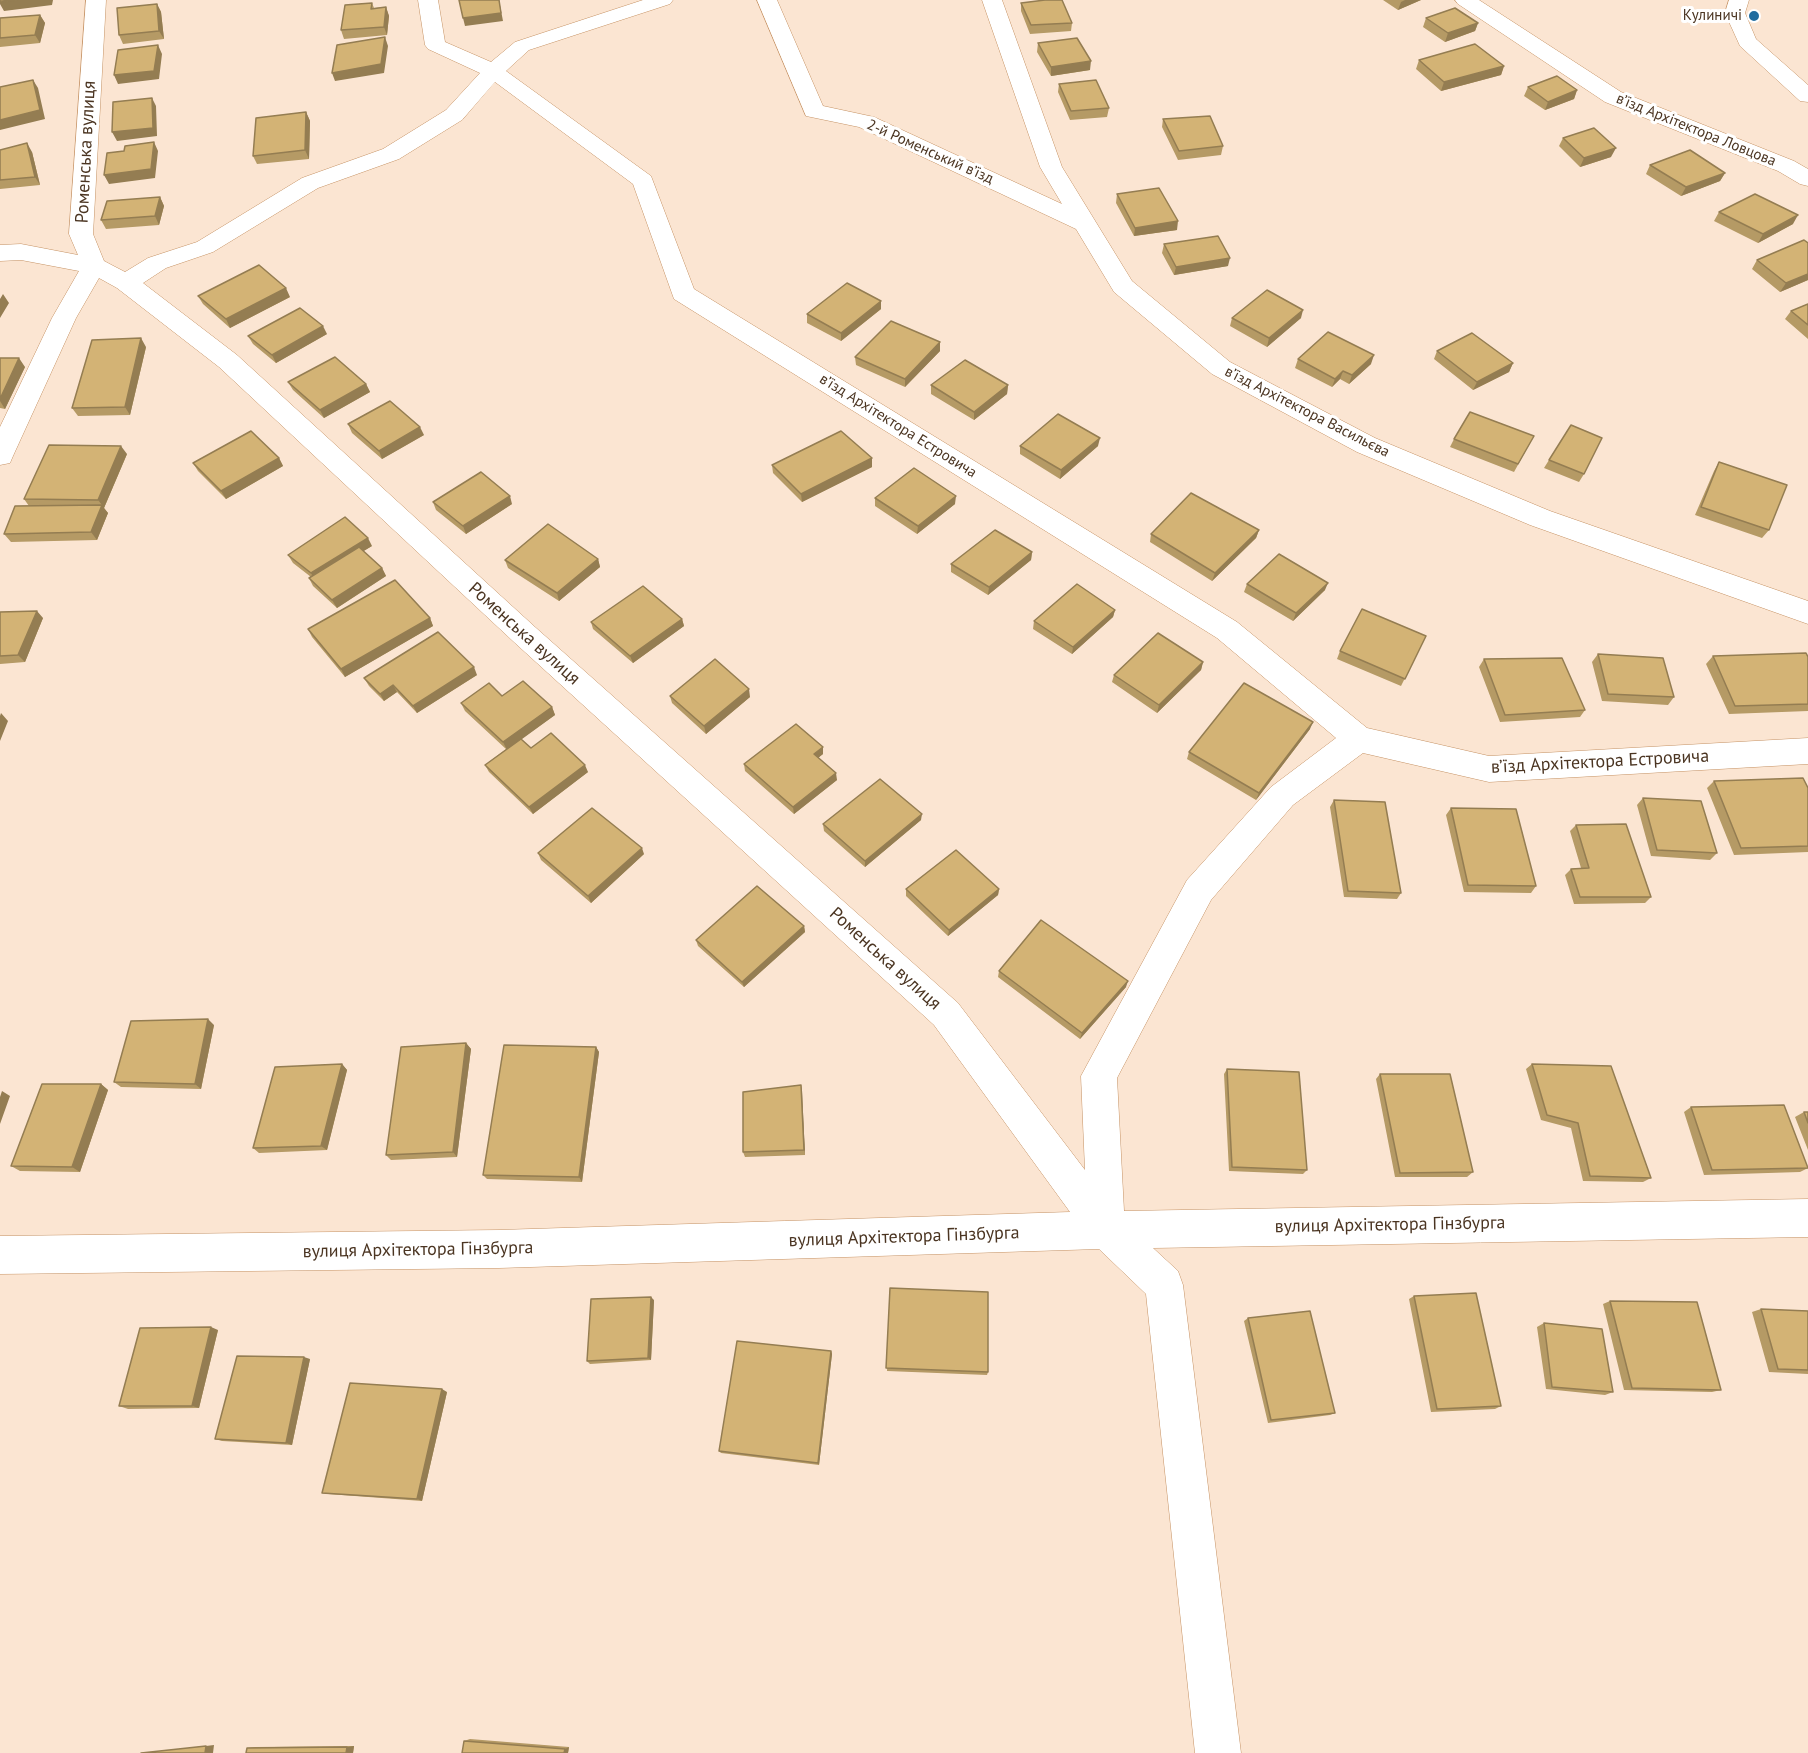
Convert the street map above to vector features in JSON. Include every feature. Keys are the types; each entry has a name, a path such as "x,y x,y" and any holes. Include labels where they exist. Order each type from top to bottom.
{"street":[{"name":"Роменська вулиця","path":"96,0 81,234 94,266 126,282 228,362 533,643 946,1014 1106,1230 1164,1285 1218,1753"},
{"name":"в’їзд Архітектора Естровича","path":"428,0 435,45 493,71 643,182 683,293 1227,630 1358,739 1489,769 1808,751"},
{"path":"126,282 157,263 206,247 310,183 391,154 454,116 493,71 522,46 663,0"},
{"name":"2-й Роменський в’їзд","path":"767,0 814,111 866,122 1086,224"},
{"name":"в’їзд Архітектора Васильєва","path":"992,0 1052,167 1123,286 1221,368 1366,445 1540,518 1808,613"},
{"name":"в’їзд Архітектора Ловцова","path":"1466,0 1612,97 1786,166 1808,179"},
{"path":"1738,0 1735,13 1747,42 1804,91"},
{"path":"0,253 21,252 94,266 64,318 0,456"},
{"path":"1106,1230 1099,1076 1199,890 1282,796 1358,739"},
{"name":"вулиця Архітектора Гінзбурга","path":"0,1255 499,1249 1106,1230 1808,1218"}],"building":[{"path":"459,0 499,0 501,13 463,18"},
{"path":"1062,0 1072,23 1031,25 1021,3"},
{"path":"372,3 371,9 386,7 384,27 341,30 345,5"},
{"path":"157,4 159,31 119,35 117,8"},
{"path":"1455,8 1478,23 1448,33 1426,18"},
{"path":"40,15 35,35 0,38 0,18"},
{"path":"385,37 381,64 332,73 337,45"},
{"path":"1077,38 1091,61 1051,67 1038,43"},
{"path":"1475,44 1504,66 1444,82 1419,60"},
{"path":"158,45 154,71 114,75 118,50"},
{"path":"1557,76 1577,90 1548,102 1528,87"},
{"path":"33,80 40,110 0,120 0,87"},
{"path":"1096,80 1109,108 1071,111 1059,84"},
{"path":"152,98 153,128 112,132 113,102"},
{"path":"306,112 305,150 253,156 256,118"},
{"path":"1210,116 1223,146 1179,151 1163,119"},
{"path":"1594,128 1616,148 1584,158 1563,138"},
{"path":"154,142 151,169 104,175 107,153 124,151 125,146"},
{"path":"27,143 35,177 0,180 0,150"},
{"path":"1690,150 1725,173 1686,187 1650,165"},
{"path":"1159,188 1178,221 1135,228 1117,194"},
{"path":"1755,194 1798,215 1763,234 1719,212"},
{"path":"160,197 155,216 101,220 107,201"},
{"path":"1218,236 1230,258 1176,267 1164,244"},
{"path":"1804,240 1808,243 1808,274 1786,283 1757,260"},
{"path":"259,265 286,288 226,319 198,296"},
{"path":"847,283 881,301 841,333 807,314"},
{"path":"1267,290 1303,310 1269,338 1232,318"},
{"path":"1808,304 1808,325 1791,311"},
{"path":"300,308 323,326 272,355 248,336"},
{"path":"891,321 940,342 905,379 855,357"},
{"path":"1328,332 1374,355 1352,375 1343,371 1335,379 1298,359"},
{"path":"1472,333 1513,363 1477,382 1437,351"},
{"path":"141,338 125,407 72,408 92,340"},
{"path":"335,357 366,384 320,410 288,382"},
{"path":"0,358 19,358 0,399"},
{"path":"965,360 1008,385 974,412 931,385"},
{"path":"390,401 420,427 379,451 348,424"},
{"path":"1470,412 1534,436 1518,464 1454,439"},
{"path":"1058,414 1100,438 1061,470 1020,446"},
{"path":"1571,425 1602,438 1584,474 1549,460"},
{"path":"251,431 279,458 221,491 193,463"},
{"path":"841,431 872,458 801,494 772,465"},
{"path":"49,445 121,446 98,500 24,499"},
{"path":"1719,462 1787,485 1769,530 1701,507"},
{"path":"914,468 956,496 918,526 875,498"},
{"path":"481,472 510,496 463,526 433,502"},
{"path":"1191,493 1259,530 1215,573 1151,534"},
{"path":"102,505 91,532 4,534 15,506"},
{"path":"345,517 368,538 311,573 288,555"},
{"path":"548,524 598,559 557,593 505,560"},
{"path":"995,530 1032,552 989,587 951,564"},
{"path":"359,547 382,568 332,600 309,578"},
{"path":"1279,554 1328,583 1296,613 1247,584"},
{"path":"395,580 430,618 341,669 308,629"},
{"path":"1077,584 1115,610 1073,647 1034,621"},
{"path":"643,586 682,619 630,656 591,622"},
{"path":"1362,609 1426,636 1405,679 1340,651"},
{"path":"37,611 18,655 0,656 0,612"},
{"path":"438,632 474,667 413,706 393,685 380,694 364,678"},
{"path":"1158,633 1203,662 1159,705 1114,675"},
{"path":"1806,653 1808,657 1808,704 1735,706 1713,656"},
{"path":"1598,654 1663,658 1674,697 1608,694"},
{"path":"1562,658 1585,710 1505,715 1484,659"},
{"path":"715,659 749,689 704,726 670,696"},
{"path":"523,681 552,707 503,742 461,703 489,683 502,696"},
{"path":"1244,683 1313,722 1259,793 1189,752"},
{"path":"796,724 823,747 814,754 836,773 793,807 744,764"},
{"path":"551,733 585,765 529,807 485,765 521,739 531,748"},
{"path":"1803,778 1808,788 1808,846 1741,848 1714,781"},
{"path":"880,779 922,814 865,861 823,824"},
{"path":"1643,798 1701,801 1717,853 1657,850"},
{"path":"1334,800 1385,802 1401,893 1348,891"},
{"path":"592,808 642,848 588,896 538,853"},
{"path":"1451,808 1516,809 1536,886 1468,885"},
{"path":"1626,824 1651,897 1580,897 1571,869 1589,868 1576,825"},
{"path":"956,850 999,889 949,930 906,889"},
{"path":"757,886 804,926 742,982 696,940"},
{"path":"1041,920 1128,981 1082,1033 999,971"},
{"path":"208,1019 195,1084 114,1082 131,1021"},
{"path":"466,1043 453,1152 386,1155 401,1047"},
{"path":"504,1045 596,1047 579,1177 483,1175"},
{"path":"342,1064 321,1146 253,1148 275,1067"},
{"path":"1532,1064 1611,1066 1651,1178 1590,1176 1578,1123 1547,1115"},
{"path":"1227,1069 1299,1072 1307,1170 1232,1167"},
{"path":"1380,1074 1450,1074 1473,1172 1400,1173"},
{"path":"42,1084 101,1084 72,1167 11,1166"},
{"path":"801,1085 804,1150 743,1152 743,1092"},
{"path":"1784,1105 1808,1168 1712,1170 1691,1107"},
{"path":"890,1288 988,1292 988,1372 886,1368"},
{"path":"1476,1293 1501,1406 1437,1409 1414,1296"},
{"path":"651,1297 648,1358 587,1361 591,1299"},
{"path":"1610,1301 1697,1302 1721,1390 1632,1388"},
{"path":"1761,1309 1808,1311 1808,1370 1778,1369"},
{"path":"1310,1311 1335,1413 1271,1420 1248,1318"},
{"path":"1544,1323 1602,1329 1613,1392 1552,1387"},
{"path":"211,1327 192,1406 119,1406 140,1328"},
{"path":"737,1341 831,1351 818,1463 719,1451"},
{"path":"237,1356 304,1357 286,1443 215,1439"},
{"path":"350,1383 442,1389 417,1499 322,1493"},
{"path":"464,1741 565,1749 564,1753 462,1753"},
{"path":"206,1746 205,1753 141,1753"},
{"path":"347,1747 346,1753 246,1753 247,1748"}],"place":[{"name":"Кулиничі","path":"1754,16"}]}
